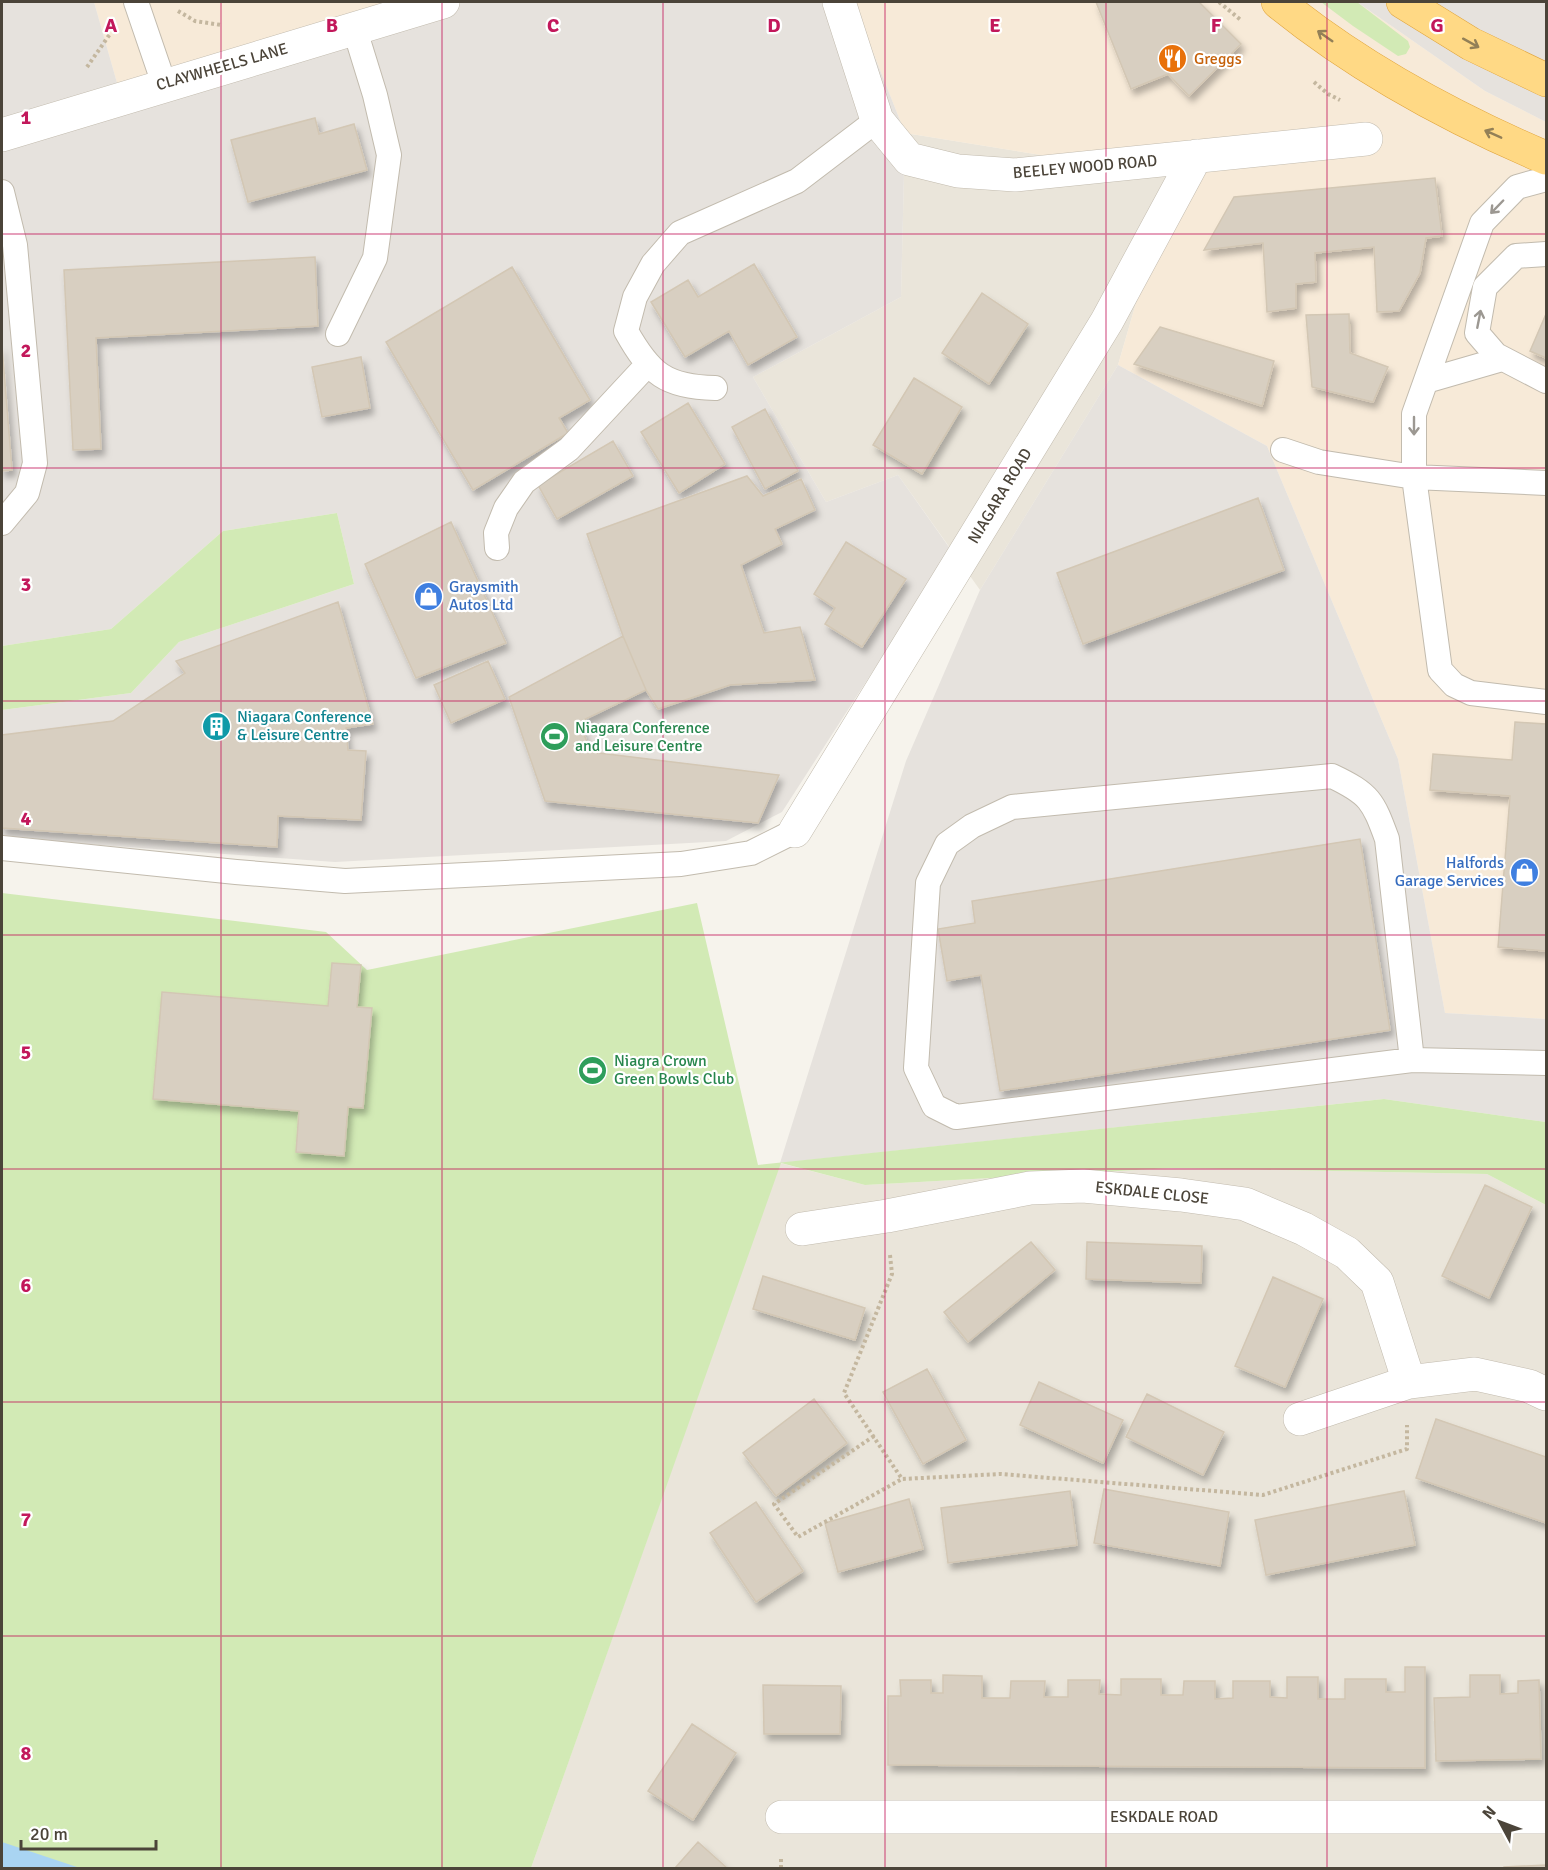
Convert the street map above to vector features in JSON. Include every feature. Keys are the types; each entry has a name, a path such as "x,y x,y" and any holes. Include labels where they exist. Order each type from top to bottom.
{"highway":[{"path":"1278,2 1381,75 1446,113 1546,158"},
{"path":"1403,2 1471,44 1546,80"}],"street":[{"name":"CLAYWHEELS LANE","path":"2,135 164,84 443,2"},
{"name":"BEELEY WOOD ROAD","path":"839,2 877,120 909,159 958,171 1015,175 1366,139"},
{"name":"NIAGARA ROAD","path":"795,831 1107,321 1196,156"},
{"name":"ESKDALE CLOSE","path":"802,1229 887,1216 1030,1188 1083,1186 1181,1195 1245,1204 1304,1230 1347,1253 1377,1282 1409,1382"},
{"path":"1300,1419 1409,1382 1475,1374 1529,1386 1546,1394"},
{"name":"ESKDALE ROAD","path":"782,1817 1546,1817"}],"lane":[{"path":"136,2 164,84"},
{"path":"338,334 375,258 389,155 375,95 354,27"},
{"path":"715,388 690,388 661,377 639,355 626,332 634,297 653,264 680,233 797,181 877,120"},
{"path":"1546,179 1517,187 1482,223 1414,414 1414,477 1440,670 1454,685 1471,693 1546,702"},
{"path":"2,192 15,245 35,463 27,493 2,523"},
{"path":"1546,254 1516,256 1485,287 1477,333 1496,355 1546,381"},
{"path":"1425,381 1502,359"},
{"path":"497,548 496,533 506,508 524,482 569,449 648,364"},
{"path":"1283,450 1319,462 1414,477 1546,483"},
{"path":"1412,1060 1387,839 1374,805 1355,787 1332,776 1012,807 972,826 947,844 928,883 916,1068 934,1106 956,1117 1412,1060 1546,1063"},
{"path":"2,848 345,881 681,864 752,853 795,831"}],"path":[{"path":"887,1216 892,1274 844,1392 902,1479"},
{"path":"874,1436 774,1504 798,1537 902,1479 1000,1474 1263,1495 1407,1449 1409,1382"}],"shaded area":[{"path":"2,2 94,2 121,97 438,2 853,2 905,133 901,297 753,377 826,502 898,475 951,550 782,812 726,841 335,862 2,838 2,710 131,693 179,642 354,584 337,513 223,531 111,629 2,646"},
{"path":"94,2 438,2 121,97"},
{"path":"853,2 1357,2 1485,91 1546,122 1546,1019 1445,1013 1398,759 1267,446 1118,365 1179,155 1103,165 905,133"},
{"path":"1357,2 1546,2 1546,122 1485,91"},
{"path":"905,133 1103,165 1179,155 1118,365 980,590 898,475 826,502 753,377 901,297"},
{"path":"1118,365 1267,446 1398,759 1445,1013 1546,1019 1546,1122 1384,1099 780,1163 906,761 980,590"},
{"path":"780,1163 865,1185 1172,1168 1487,1174 1546,1205 1546,1868 531,1868"}],"green space":[{"path":"1321,2 1357,2 1408,41 1410,47 1406,54 1398,56"},
{"path":"337,513 354,584 179,642 131,693 2,710 2,646 111,629 223,531"},
{"path":"2,893 326,932 367,970 697,903 758,1165 1384,1099 1546,1122 1546,1205 1487,1174 1172,1168 865,1185 781,1163 531,1868 2,1868"}],"water":[{"path":"2,1842 80,1868 2,1868"}],"building":[{"name":"Greggs","path":"1096,2 1199,2 1241,44 1189,96 1168,74 1131,89"},
{"path":"315,118 319,134 354,124 367,170 248,202 231,140"},
{"path":"1435,178 1442,236 1426,238 1420,273 1399,311 1377,312 1374,247 1315,253 1316,282 1296,284 1296,308 1267,312 1263,243 1204,250 1234,197"},
{"path":"315,257 318,326 96,338 101,449 73,450 64,270"},
{"path":"754,264 797,337 748,365 729,331 685,357 651,302 688,280 698,297"},
{"path":"512,267 590,400 559,418 568,433 473,490 386,342"},
{"path":"982,293 1028,324 989,384 942,353"},
{"path":"1349,314 1350,353 1388,367 1373,402 1312,387 1306,315"},
{"path":"1546,314 1546,358 1530,351"},
{"path":"1160,327 1274,361 1262,406 1134,364"},
{"path":"2,346 12,470 2,471"},
{"path":"361,357 370,408 322,417 312,367"},
{"path":"914,378 962,407 922,474 873,445"},
{"path":"688,403 725,464 679,493 641,432"},
{"path":"765,409 798,471 765,489 732,427"},
{"path":"613,441 633,476 557,519 538,485"},
{"path":"747,476 763,496 801,479 815,510 775,529 782,544 741,565 764,633 800,627 815,680 730,685 658,709 646,690 623,636 587,534"},
{"path":"1258,498 1284,570 1083,644 1057,573"},
{"path":"451,522 506,643 416,678 365,564"},
{"path":"846,542 906,579 862,647 825,624 835,608 814,594"},
{"name":"Niagara Conference & Leisure Centre","path":"338,602 373,724 346,728 348,750 366,751 361,820 278,816 277,847 2,828 2,735 113,721 185,673 176,661"},
{"name":"Niagara Conference and Leisure Centre","path":"623,636 646,690 579,722 591,752 779,775 758,823 545,801 509,697"},
{"path":"488,661 505,699 451,723 434,685"},
{"name":"Halfords Garage Services","path":"1515,722 1546,724 1546,951 1498,947 1510,796 1430,790 1433,754 1512,760"},
{"path":"1360,839 1390,1030 1000,1091 981,975 947,981 938,929 975,923 972,901"},
{"path":"332,963 361,965 357,1007 372,1008 363,1108 348,1107 344,1156 296,1152 299,1111 153,1099 162,992 328,1006"},
{"path":"1485,1185 1532,1207 1489,1298 1442,1276"},
{"path":"1031,1242 1055,1270 968,1342 944,1312"},
{"path":"1087,1242 1202,1246 1201,1283 1086,1279"},
{"path":"763,1276 865,1308 855,1340 753,1309"},
{"path":"1273,1277 1323,1299 1285,1387 1235,1366"},
{"path":"927,1369 966,1440 923,1464 883,1392"},
{"path":"1039,1382 1123,1420 1103,1463 1020,1425"},
{"path":"1147,1394 1224,1432 1203,1475 1126,1437"},
{"path":"814,1399 847,1443 776,1496 743,1453"},
{"path":"1436,1419 1546,1457 1546,1523 1416,1478"},
{"path":"1104,1489 1229,1512 1220,1566 1094,1543"},
{"path":"1070,1491 1077,1545 948,1563 941,1508"},
{"path":"1404,1491 1415,1545 1266,1575 1255,1520"},
{"path":"909,1499 923,1549 838,1572 825,1523"},
{"path":"756,1502 803,1571 756,1602 710,1533"},
{"path":"1405,1667 1425,1667 1425,1768 888,1765 888,1696 901,1696 900,1680 931,1680 931,1693 943,1693 943,1675 982,1676 982,1698 1010,1698 1011,1681 1045,1681 1044,1697 1068,1697 1068,1680 1100,1680 1099,1694 1121,1695 1121,1679 1161,1679 1161,1695 1183,1695 1184,1681 1215,1681 1215,1699 1233,1698 1233,1681 1270,1681 1270,1697 1287,1698 1287,1677 1318,1677 1318,1699 1345,1699 1345,1679 1386,1679 1386,1692 1405,1692"},
{"path":"1470,1675 1500,1675 1500,1694 1518,1693 1518,1681 1539,1680 1541,1759 1436,1761 1434,1698 1470,1697"},
{"path":"763,1685 841,1686 840,1734 764,1734"},
{"path":"692,1724 736,1753 693,1820 648,1791"},
{"path":"698,1842 727,1868 675,1868"},
{"path":"1546,1865 1546,1868 1504,1868 1504,1867"}],"place":[{"name":"Greggs","path":"1173,59"},
{"name":"Graysmith Autos Ltd","path":"428,596"},
{"name":"Niagara Conference & Leisure Centre","path":"216,726"},
{"name":"Niagara Conference and Leisure Centre","path":"554,737"},
{"name":"Halfords Garage Services","path":"1525,872"},
{"name":"Niagra Crown Green Bowls Club","path":"593,1070"}]}
